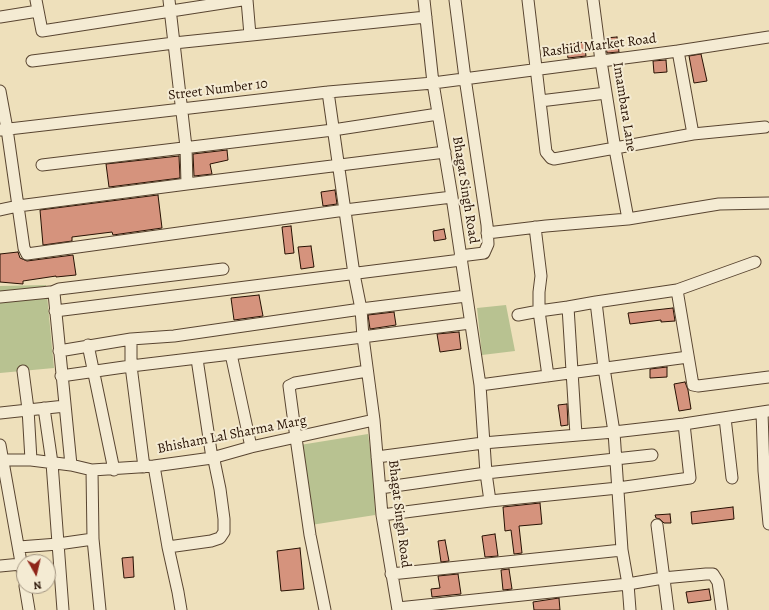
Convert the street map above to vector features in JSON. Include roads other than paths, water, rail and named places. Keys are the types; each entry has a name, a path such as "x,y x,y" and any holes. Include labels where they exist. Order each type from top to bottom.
{"street":[{"path":"0,17 37,5 42,31 169,5 242,0"},
{"path":"247,0 250,35"},
{"name":"Bhagat Singh Road","path":"424,0 433,83 445,152 480,385 483,443 490,501"},
{"path":"55,311 354,274 461,258 484,253 488,244 487,233 455,0"},
{"path":"528,0 546,152 551,158 554,159 692,134 765,127"},
{"name":"Imambara Lane","path":"593,0 606,93 628,219"},
{"path":"169,5 186,147 187,184"},
{"path":"32,61 174,43 426,17"},
{"name":"Rashid Market Road","path":"433,83 678,51 769,37"},
{"path":"678,51 692,134"},
{"name":"Street Number 10","path":"4,130 328,92 433,83"},
{"path":"0,91 4,130 24,248 27,254 345,210 452,197"},
{"name":"Bhagat Singh Road","path":"328,92 354,274 361,309 363,337 374,420 382,515 398,609"},
{"path":"540,101 606,93"},
{"path":"42,165 333,130 438,114"},
{"path":"0,210 18,206 445,152"},
{"path":"487,233 535,227 628,219 719,204 769,203"},
{"path":"535,227 541,276 539,311 548,376"},
{"path":"518,314 677,290 755,262"},
{"path":"0,298 52,292 59,289 223,269"},
{"path":"677,290 691,383 695,386 769,377"},
{"path":"52,292 54,295 71,465"},
{"path":"59,351 131,339 174,336 361,309 466,296"},
{"path":"596,302 614,432 622,550 628,584 630,610"},
{"path":"568,307 576,435"},
{"path":"61,376 470,323"},
{"path":"131,339 131,366 149,467 181,610"},
{"path":"88,345 114,470"},
{"path":"232,354 251,447"},
{"path":"480,385 688,357"},
{"path":"168,547 211,542 220,538 224,532 220,489 214,460 212,458 197,359"},
{"path":"23,371 28,409 31,460"},
{"path":"325,610 310,535 289,390 292,384 367,371"},
{"path":"0,412 65,406"},
{"path":"44,408 52,463 63,610"},
{"path":"377,458 483,443 614,432 684,424 766,412 764,471 769,524"},
{"path":"725,418 732,478"},
{"name":"Bhisham Lal Sharma Marg","path":"1,460 31,460 71,465 92,470 149,467 212,458 251,447 374,420"},
{"path":"382,515 490,501 618,488 690,478 684,424"},
{"path":"0,445 1,460 20,554"},
{"path":"380,488 486,473 652,455"},
{"path":"92,470 93,539 100,610"},
{"path":"657,525 668,610"},
{"path":"19,547 58,544 93,539"},
{"path":"391,574 622,550"},
{"path":"0,566 16,564"},
{"path":"398,609 628,584 663,578 713,574 718,582 722,610"},
{"path":"26,594 29,610"}]}
